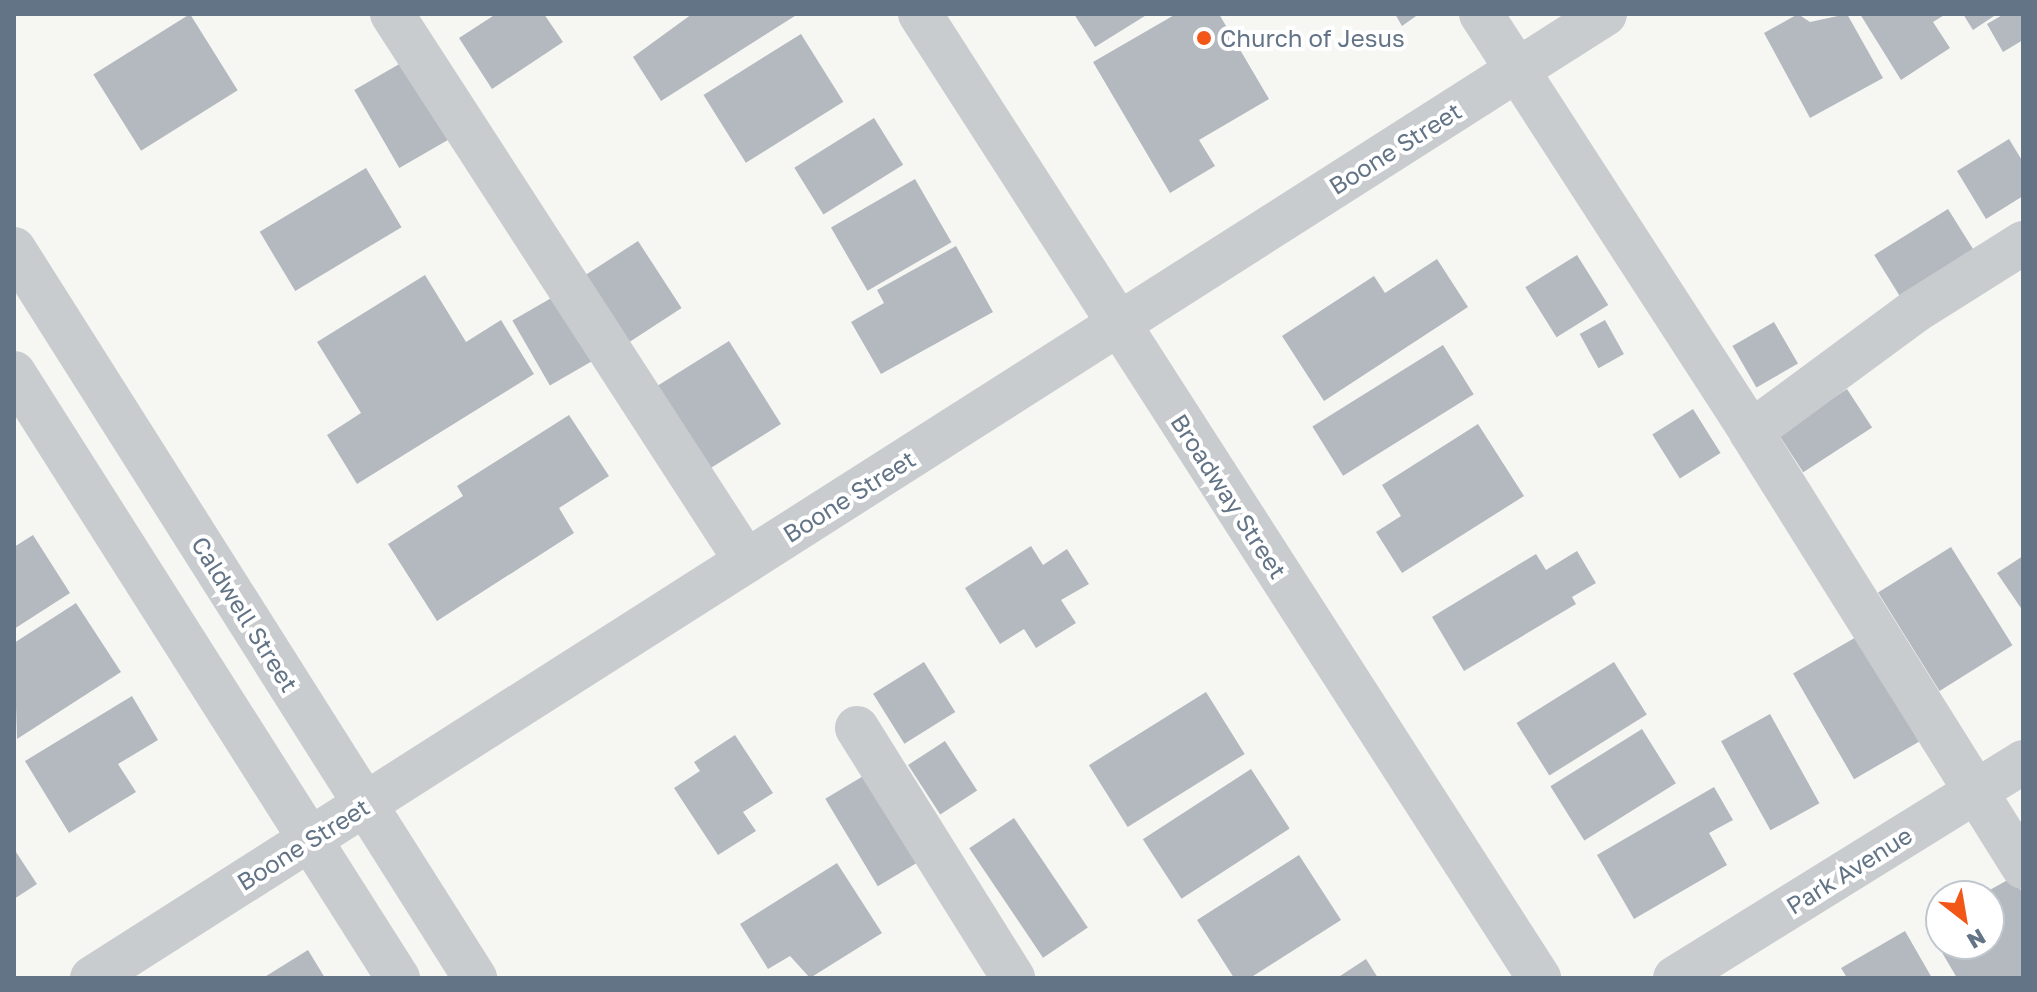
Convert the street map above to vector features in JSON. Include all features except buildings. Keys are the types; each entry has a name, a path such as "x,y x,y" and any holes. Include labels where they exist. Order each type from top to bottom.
{"street":[{"path":"392,14 746,561"},
{"name":"Broadway Street","path":"920,14 1539,978"},
{"path":"1481,14 1751,432 2023,867"},
{"name":"Boone Street","path":"92,978 1605,14"},
{"path":"1751,432 1915,311 2023,243"},
{"name":"Caldwell Street","path":"14,249 475,978"},
{"path":"14,373 398,978"},
{"path":"857,728 1013,978"},
{"name":"Park Avenue","path":"1675,978 2023,762"}],"place":[{"name":"Church of Jesus","path":"1204,38"}]}
